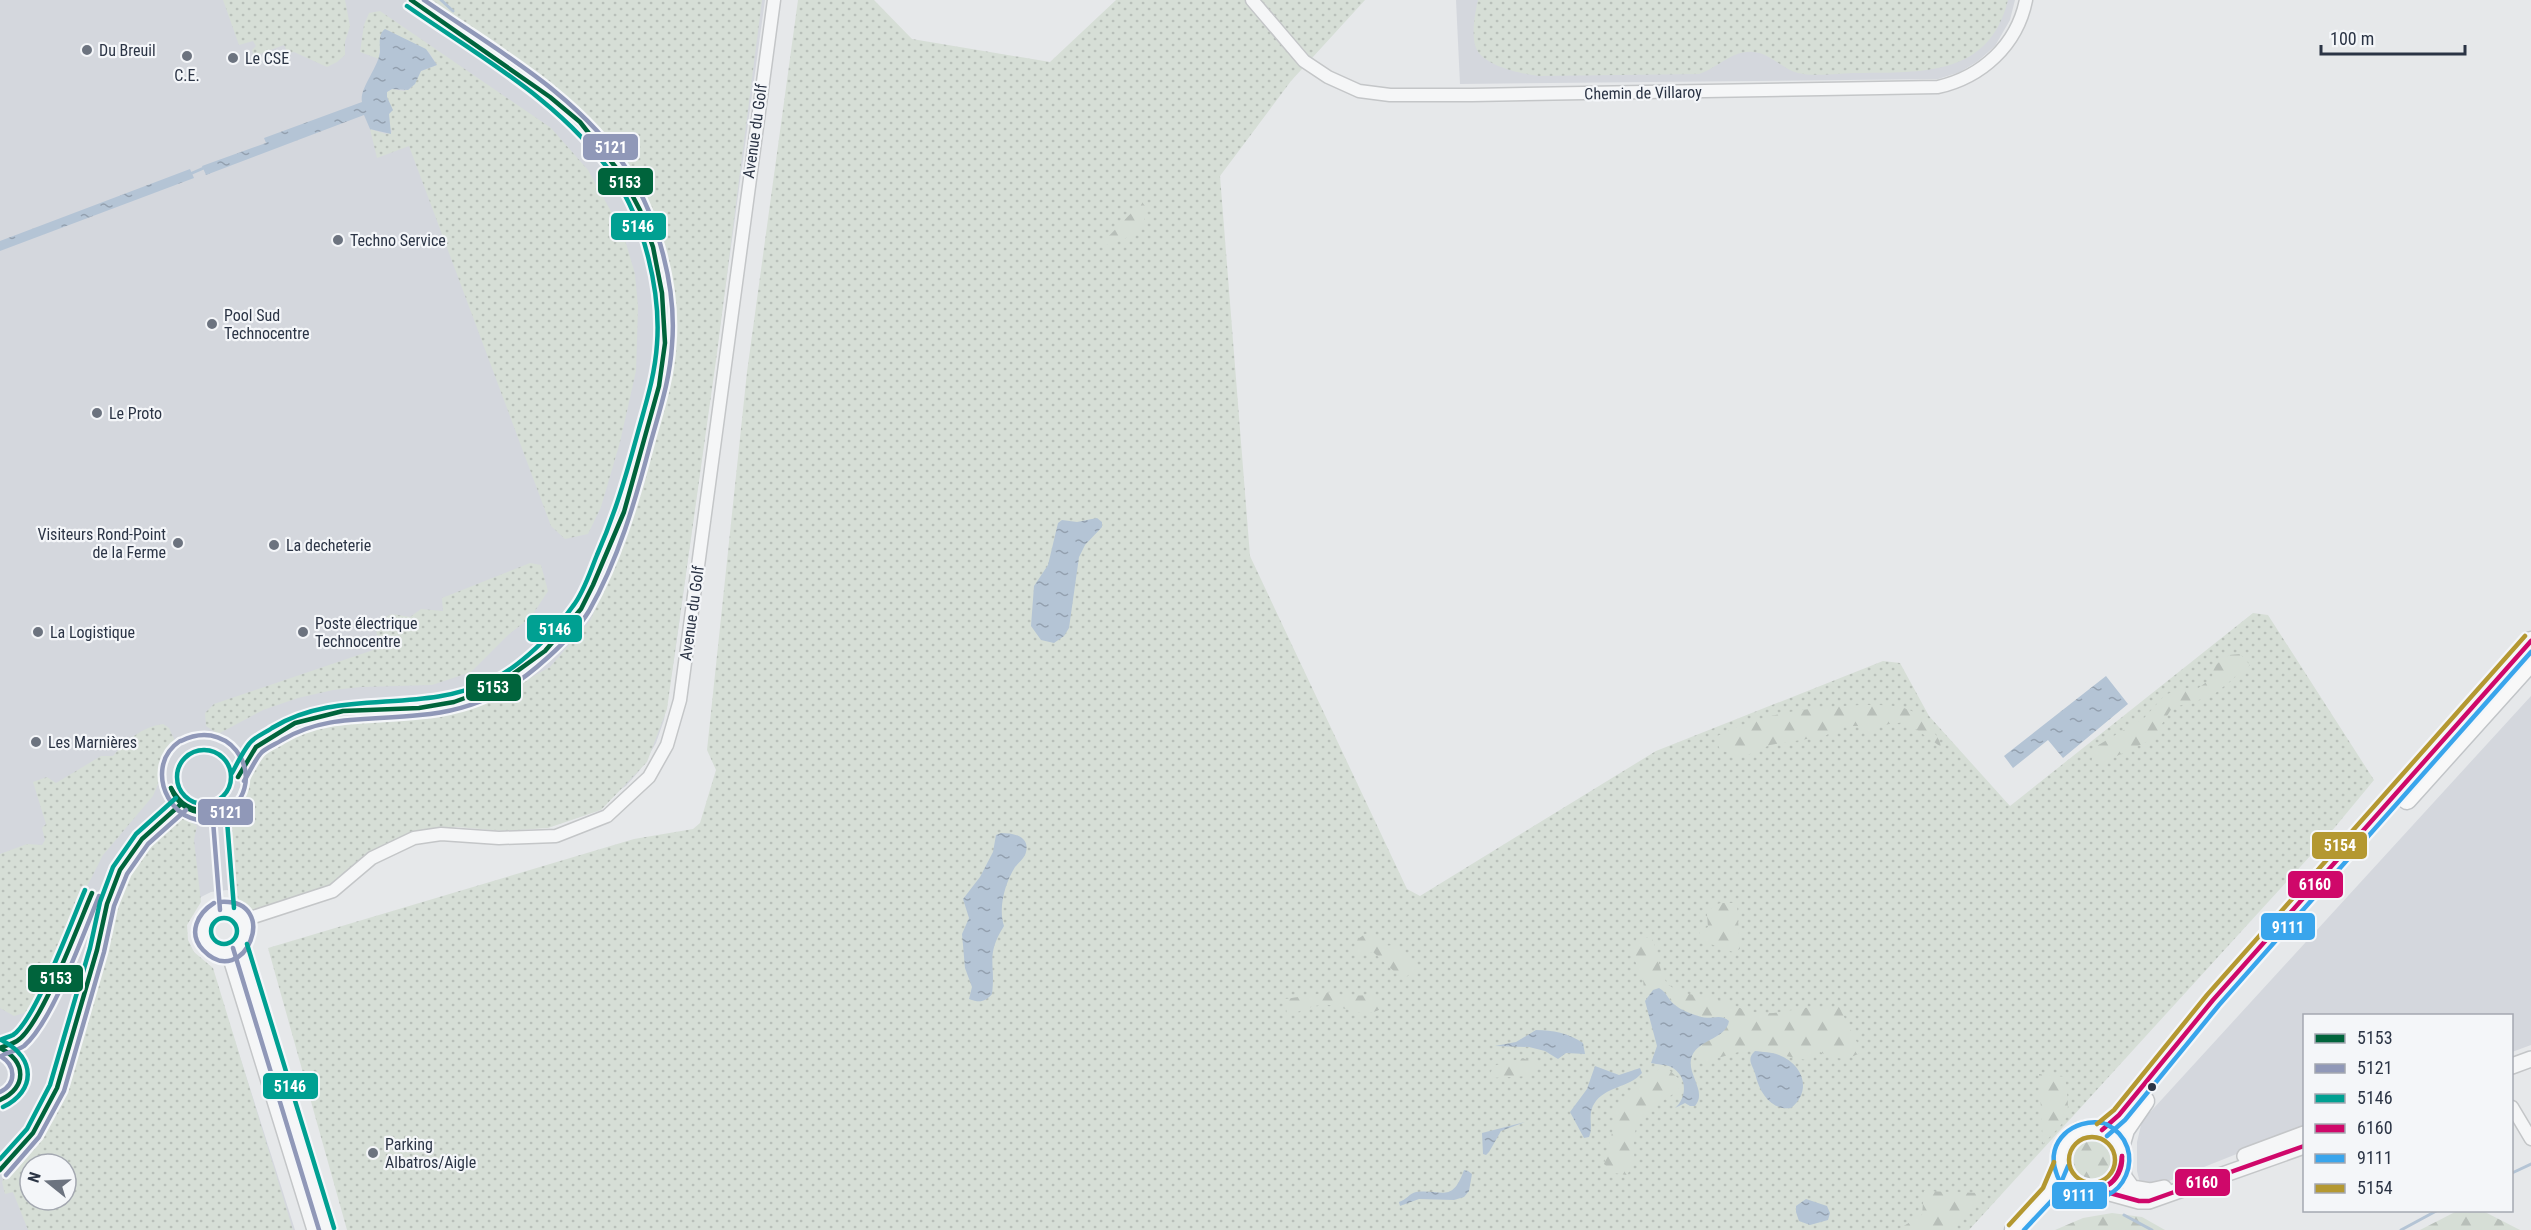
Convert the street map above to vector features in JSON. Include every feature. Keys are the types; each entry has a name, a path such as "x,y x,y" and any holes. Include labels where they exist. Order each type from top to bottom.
{"main road":[{"path":"2102,1130 2119,1115 2213,1000 2531,641"},
{"path":"2030,1230 2066,1196 2093,1190 2115,1180 2130,1120 2193,1040 2531,662"},
{"path":"2014,1230 2050,1193 2057,1180 2065,1143 2072,1136 2091,1129 2102,1130 2115,1139 2121,1155"},
{"path":"2061,1164 2069,1181 2093,1190"}],"street":[{"name":"Avenue du Golf","path":"244,920 333,891 372,858 414,838 441,834 499,838 556,836 607,816 649,777 667,745 680,700 774,0"},
{"name":"Chemin de Villaroy","path":"1252,0 1304,62 1359,92 1390,95 1938,87 1968,77 1994,59 2011,39 2023,14 2026,0"},
{"path":"219,909 239,914 244,920 245,938 234,949 214,950 205,941 203,926 206,919 219,909"},
{"path":"234,949 315,1230"},
{"path":"234,949 327,1230"},
{"path":"2513,1065 2531,1059"},
{"path":"2513,1110 2531,1139"},
{"path":"2121,1155 2128,1185 2140,1191 2158,1190 2303,1135"},
{"path":"2249,1166 2262,1156 2301,1140 2303,1137"},
{"path":"2093,1190 2139,1201 2149,1201 2303,1146"}],"shaded area":[{"path":"0,0 765,0 675,653 664,720 656,743 640,770 626,786 593,806 441,823 250,899 227,890 211,892 199,898 186,916 186,937 194,954 212,969 295,1230 0,1230"},
{"path":"1456,0 2015,0 2010,20 1995,46 1978,61 1960,72 1938,79 1460,84"},
{"path":"2531,696 2531,1045 2513,1052 2513,1014 2303,1014 2303,1127 2164,1183 2140,1183 2137,1171 2137,1142 2142,1121"}],"green space":[{"path":"223,0 345,0 350,26 345,42 345,55 327,67 294,52 288,53 284,45 254,56 252,50 256,46 253,41 239,45"},
{"path":"423,0 762,0 717,353 667,709 647,762 601,810 548,828 503,831 457,827 417,832 380,849 320,892 250,914 233,900 231,863 224,818 241,799 259,754 278,740 303,727 350,716 449,715 489,701 550,667 590,621 626,540 646,478 671,356 673,325 667,282 655,230 613,150 581,113 540,78 537,82"},
{"path":"798,0 874,0 912,39 1050,62 1116,0 1365,0 1291,81 1220,176 1250,556 1407,889 1420,896 1656,751 1883,661 1900,663 1929,716 2010,806 2253,613 2268,615 2374,780 2321,844 1969,1230 347,1230 268,948 634,839 693,829 700,823 716,770 707,750 747,372"},
{"path":"1478,0 2008,0 1999,25 1986,44 1969,57 1929,70 1804,74 1792,71 1765,55 1745,52 1699,74 1539,76 1504,68 1486,60 1480,54 1474,37"},
{"path":"380,11 551,128 588,170 623,233 635,274 638,307 636,371 620,442 601,507 588,534 565,539 551,526 409,146 377,158 370,129 386,134 392,132 389,114 392,110 387,92 392,89 404,91 411,88 421,71 437,65 429,52 385,29 381,35 379,59 360,52 364,25 369,13"},
{"path":"1142,202 1145,206 1145,217 1137,230 1115,243 1104,245 1103,242"},
{"path":"530,563 541,565 548,591 531,617 508,635 471,672 432,685 361,687 333,690 298,698 263,710 218,734 206,726 205,713 214,704 379,648 375,622 392,614 410,617 421,609 443,611 442,598"},
{"path":"2240,654 2250,665 2212,696 2172,708 2162,724 2159,736 2100,764 2091,763 2095,747 2144,718 2165,695 2182,688 2197,689 2212,678 2214,666 2229,655"},
{"path":"1860,705 1900,707 1917,714 1938,738 1941,747 1906,722 1882,725 1868,732 1859,726 1842,726 1825,736 1770,745 1743,757 1720,750 1715,737 1751,722 1786,713"},
{"path":"163,724 169,728 175,741 162,767 153,796 103,855 77,906 37,998 27,1012 14,1016 0,1008 0,854 27,844 42,845 45,840 42,828 46,824 33,782 47,777 56,783 101,756 113,756 141,731"},
{"path":"183,817 197,826 194,840 201,902 187,925 188,940 194,952 213,968 293,1230 28,1230 21,1212 78,1212 78,1152 27,1152 53,1112 75,1051 118,893 147,842 168,824"},
{"path":"1721,903 1737,905 1740,949 1733,952 1699,940 1700,931 1708,927 1707,914 1714,905"},
{"path":"1369,934 1382,944 1393,945 1417,968 1406,977 1397,974 1373,952 1359,954 1354,948 1358,939"},
{"path":"1637,938 1652,938 1666,981 1673,988 1682,992 1762,1013 1839,1007 1862,1052 1841,1058 1820,1052 1806,1060 1749,1049 1704,1062 1696,1057 1695,1051 1700,1045 1723,1032 1725,1017 1701,1017 1676,1006 1665,991 1647,996 1645,1001 1643,979 1631,952"},
{"path":"1331,992 1346,996 1373,995 1379,997 1381,1009 1361,1013 1324,1005 1313,1006 1287,1015 1285,999"},
{"path":"1523,1058 1536,1064 1531,1076 1489,1078 1493,1066"},
{"path":"1659,1069 1668,1069 1678,1078 1679,1090 1658,1104 1639,1122 1634,1138 1634,1160 1631,1169 1627,1175 1614,1173 1604,1164 1613,1129 1614,1112 1619,1101"},
{"path":"2039,1074 2065,1077 2068,1101 2064,1121 2043,1144"},
{"path":"2091,1135 2106,1142 2113,1157 2106,1172 2091,1179 2076,1172 2069,1157 2076,1142"},
{"path":"18,1160 18,1205 13,1192 5,1194 2,1182 7,1171"},
{"path":"1924,1191 1979,1193 1980,1199 1954,1230 1897,1230 1922,1215"},
{"path":"2455,1212 2485,1212 2520,1230 2420,1230"},
{"path":"2112,1213 2142,1217 2165,1230 2055,1230 2083,1218"}],"water":[{"path":"385,29 426,49 437,65 421,71 415,84 408,90 392,89 387,92 393,110 389,114 391,134 370,129 364,115 206,175 202,166 266,143 264,138 362,102 363,91 379,58 380,36"},
{"path":"190,169 194,178 0,251 0,241"},
{"path":"1097,518 1102,522 1102,527 1085,545 1079,557 1069,628 1064,636 1054,643 1041,640 1031,626 1034,586 1048,565 1058,523 1062,520 1077,522"},
{"path":"2106,676 2128,704 2063,758 2048,740 2013,768 2004,756"},
{"path":"1001,833 1020,837 1027,847 1023,858 1011,873 1003,896 1004,926 993,953 992,994 985,1000 976,1001 969,999 972,987 965,968 962,934 969,918 963,899 980,877 993,852 996,835"},
{"path":"1659,988 1677,1007 1701,1017 1722,1017 1729,1021 1723,1032 1700,1046 1692,1056 1691,1069 1699,1094 1695,1106 1685,1103 1675,1108 1684,1092 1680,1075 1671,1067 1651,1063 1657,1046 1645,1001 1653,990"},
{"path":"1536,1030 1566,1034 1583,1043 1585,1054 1566,1053 1558,1059 1545,1051 1529,1047 1495,1046 1516,1042"},
{"path":"1755,1051 1788,1059 1799,1072 1803,1086 1802,1094 1791,1108 1778,1107 1764,1095 1750,1060"},
{"path":"1595,1066 1619,1075 1640,1068 1642,1073 1631,1082 1599,1098 1592,1108 1589,1137 1584,1138 1570,1112 1587,1089"},
{"path":"1525,1122 1501,1131 1489,1152 1486,1155 1483,1154 1482,1133"},
{"path":"1464,1170 1472,1174 1469,1191 1464,1197 1454,1200 1419,1199 1400,1206 1399,1202 1414,1193 1450,1191 1460,1181"},
{"path":"1806,1199 1827,1206 1830,1213 1828,1220 1810,1225 1799,1221 1796,1206"}],"waterway":[{"path":"441,0 453,11"},
{"path":"190,174 206,167"},
{"path":"2513,1173 2531,1164"},
{"path":"2401,1230 2434,1212"},
{"path":"2124,1215 2152,1230"}],"transit line":[{"name":"5153","path":"238,777 256,747 295,723 343,711 419,708 454,702 495,687 545,651 581,609 593,585 624,512 659,386 665,343 662,293 653,247 640,210 621,174 580,122 550,97 411,0"},
{"name":"5121","path":"244,781 262,752 298,732 332,722 430,714 469,705 509,688 560,646 589,611 609,572 632,509 667,383 673,323 668,278 648,210 628,171 609,144 562,97 507,56 424,0"},
{"name":"5146","path":"232,773 244,751 254,739 298,716 324,708 435,697 463,691 501,675 536,648 565,616 577,600 586,582 620,495 650,389 658,324 653,280 642,235 625,195 614,177 593,150 545,103 519,82 407,6"},
{"name":"5154","path":"2097,1124 2114,1110 2207,995 2525,636"},
{"name":"6160","path":"2102,1130 2119,1115 2213,1000 2531,641"},
{"name":"9111","path":"2107,1136 2125,1120 2219,1005 2531,652"},
{"name":"5121","path":"180,741 168,753 163,768 163,783 168,798 178,810 191,818 206,820 222,815 237,803 244,788 246,773 241,758 231,745 218,737 201,735 181,741"},
{"name":"5146","path":"204,750 214,752 223,758 229,767 231,777 229,787 223,796 214,802 204,804 194,802 185,796 179,787 177,777 179,767 185,758 194,752 204,750"},
{"name":"5153","path":"171,788 186,806 209,811"},
{"name":"5153","path":"171,788 177,799 186,807 196,811 209,811"},
{"name":"5146","path":"0,1159 27,1129 50,1085 90,948 100,902 113,867 136,834 176,798"},
{"name":"5153","path":"0,1170 33,1133 57,1088 97,950 107,904 120,870 142,839 181,804"},
{"name":"5121","path":"212,808 220,910"},
{"name":"5146","path":"226,808 234,908"},
{"name":"5121","path":"6,1175 39,1137 64,1091 104,952 114,906 127,874 148,844 186,810"},
{"name":"5146","path":"0,1040 13,1035 32,1010 53,968 85,890"},
{"name":"5153","path":"0,1048 17,1041 27,1032 37,1016 59,973 92,893"},
{"name":"5121","path":"3,1055 24,1046 46,1017 66,976 99,896"},
{"name":"5121","path":"214,903 203,912 196,924 198,944 218,960 232,960 243,953 251,941 253,927 250,914 239,905 220,902"},
{"name":"5146","path":"224,918 233,922 237,931 233,940 224,944 215,940 211,931 215,922 224,918"},
{"name":"5146","path":"247,944 334,1228"},
{"name":"5121","path":"233,948 319,1230"},
{"name":"5146","path":"3,1041 22,1056 28,1074 22,1092 3,1107"},
{"name":"5153","path":"0,1048 15,1060 20,1074 15,1088 0,1100"},
{"name":"5121","path":"0,1056 12,1069 12,1079 6,1089 0,1092"},
{"name":"9111","path":"2103,1123 2092,1122 2072,1128 2058,1142 2054,1161 2056,1172 2061,1183 2077,1195 2093,1198 2107,1195 2119,1187 2126,1175 2129,1162 2127,1147 2120,1134 2106,1124"},
{"name":"5154","path":"2092,1137 2108,1144 2115,1160 2108,1176 2092,1183 2076,1176 2069,1160 2076,1144 2092,1137"},
{"name":"6160","path":"2099,1190 2139,1201 2149,1201 2303,1146"},
{"name":"6160","path":"2074,1185 2092,1189 2107,1186 2117,1174 2122,1156"},
{"name":"6160","path":"2074,1185 2091,1190 2107,1186 2118,1174 2122,1156"},
{"name":"5154","path":"2009,1225 2043,1188 2054,1162"},
{"name":"9111","path":"2024,1230 2055,1197 2068,1166"}],"place":[{"name":"Du Breuil","path":"87,50"},
{"name":"C.E.","path":"187,56"},
{"name":"Le CSE","path":"233,58"},
{"name":"Techno Service","path":"338,240"},
{"name":"Pool Sud Technocentre","path":"212,324"},
{"name":"Le Proto","path":"97,413"},
{"name":"Visiteurs Rond-Point de la Ferme","path":"178,543"},
{"name":"La decheterie","path":"274,545"},
{"name":"La Logistique","path":"38,632"},
{"name":"Poste électrique Technocentre","path":"303,632"},
{"name":"Les Marnières","path":"36,742"},
{"name":"Parking Albatros/Aigle","path":"373,1153"}]}
